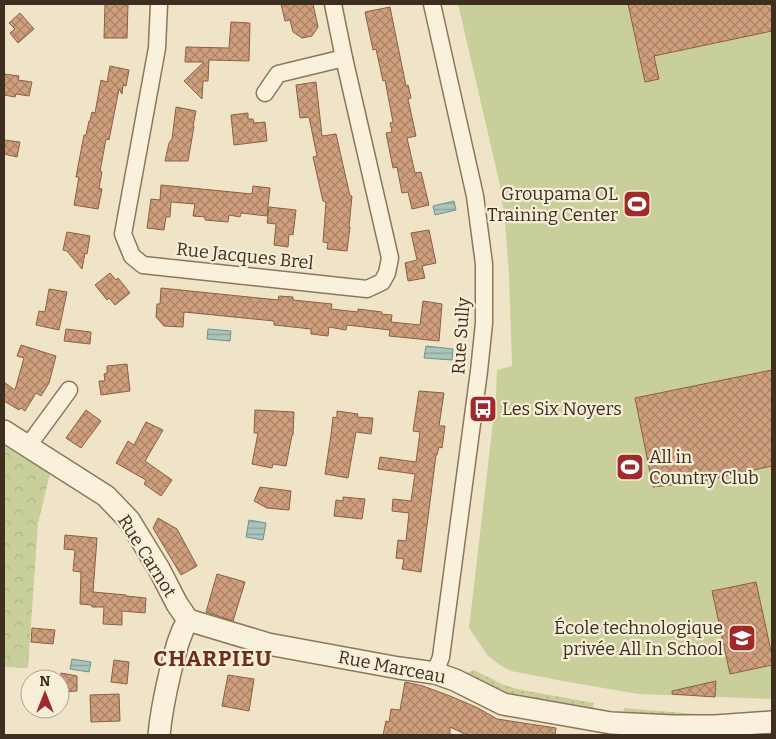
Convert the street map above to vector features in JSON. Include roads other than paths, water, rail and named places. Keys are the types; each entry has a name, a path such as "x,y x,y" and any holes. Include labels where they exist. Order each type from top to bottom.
{"street":[{"name":"Rue Jacques Brel","path":"159,4 158,48 123,234 132,256 143,264 366,290 382,282 387,274 390,258 332,4"},
{"name":"Rue Sully","path":"432,4 475,196 484,264 484,323 479,371 441,657 435,673"},
{"path":"265,94 278,74 344,58"},
{"path":"28,446 68,390"},
{"name":"Rue Carnot","path":"4,430 106,496 129,520 188,620"},
{"path":"159,735 161,710 175,652 180,633 188,620"},
{"name":"Rue Marceau","path":"188,620 268,644 435,673 455,680 504,704 612,729 715,726 772,722"}],"water":[{"path":"454,201 456,210 435,215 433,206"},
{"path":"208,329 231,331 230,341 207,339"},
{"path":"426,346 453,349 452,360 424,358"},
{"path":"249,520 266,523 263,540 246,537"},
{"path":"72,659 91,662 89,672 70,669"}],"place":[{"name":"Groupama OL Training Center","path":"637,204"},
{"name":"Les Six Noyers","path":"483,409"},
{"name":"All in Country Club","path":"630,467"},
{"name":"École technologique privée All In School","path":"742,638"}],"district":[{"name":"CHARPIEU","path":"213,658"}]}
